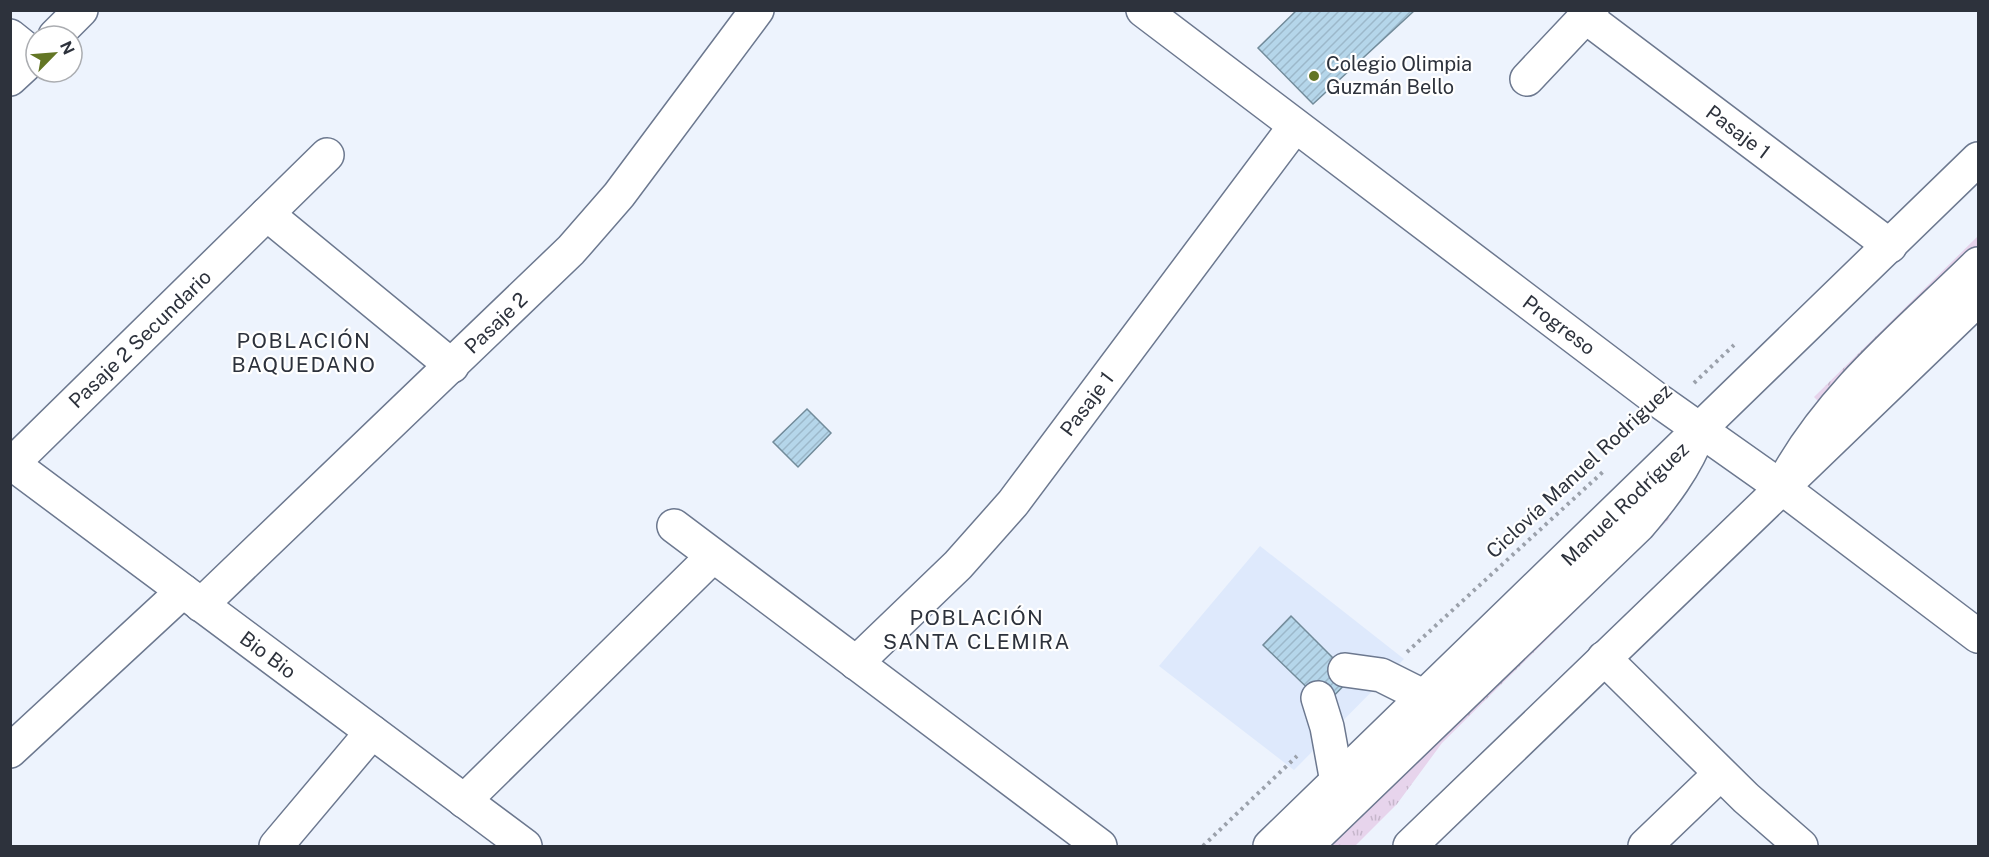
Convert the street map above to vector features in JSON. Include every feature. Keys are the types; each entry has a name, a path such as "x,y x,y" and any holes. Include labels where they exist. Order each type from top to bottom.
{"street":[{"path":"67,24 81,10"},
{"name":"Pasaje 2","path":"10,751 192,598 452,366 545,277 597,222 757,10"},
{"name":"Progreso","path":"1143,10 1700,430 1781,487 1978,636"},
{"path":"1527,80 1589,14"},
{"name":"Pasaje 1","path":"1589,14 1890,246"},
{"path":"10,36 24,46"},
{"path":"10,80 24,67"},
{"name":"Pasaje 1","path":"856,663 958,565 1013,503 1295,126"},
{"name":"Pasaje 2 Secundario","path":"11,463 327,155"},
{"name":"Manuel Rodríguez","path":"1270,846 1978,159"},
{"path":"267,214 452,366"},
{"path":"1781,487 1811,436 1832,408 1978,264"},
{"path":"1411,841 1978,299"},
{"path":"1306,846 1639,525 1663,496 1687,460 1700,430"},
{"name":"Bio Bio","path":"11,463 525,846"},
{"path":"674,526 1100,846"},
{"path":"464,801 713,556"},
{"path":"1604,658 1720,774 1801,846"},
{"path":"1345,670 1382,675 1425,697"},
{"path":"1322,713 1337,782"},
{"path":"276,846 372,732"},
{"path":"1645,846 1720,774"}],"path":[{"name":"Ciclovía Manuel Rodriguez","path":"1687,389 1737,342"},
{"name":"Ciclovía Manuel Rodriguez","path":"1382,675 1613,462"},
{"path":"1203,846 1322,713"}],"shaded area":[{"path":"1260,546 1404,659 1294,770 1159,666"}],"green space":[{"path":"1978,236 1978,252 1822,405 1814,397"},
{"path":"1666,515 1670,518 1442,743 1397,804 1355,846 1321,846"}],"building":[{"name":"Colegio Olimpia Guzmán Bello","path":"1297,10 1415,10 1313,104 1258,48"},
{"path":"807,409 831,433 798,467 773,442"},
{"path":"1291,616 1352,677 1325,705 1263,645"}],"place":[{"name":"Colegio Olimpia Guzmán Bello","path":"1314,76"}],"district":[{"name":"POBLACIÓN BAQUEDANO","path":"304,352"},
{"name":"POBLACIÓN SANTA CLEMIRA","path":"977,629"}]}
